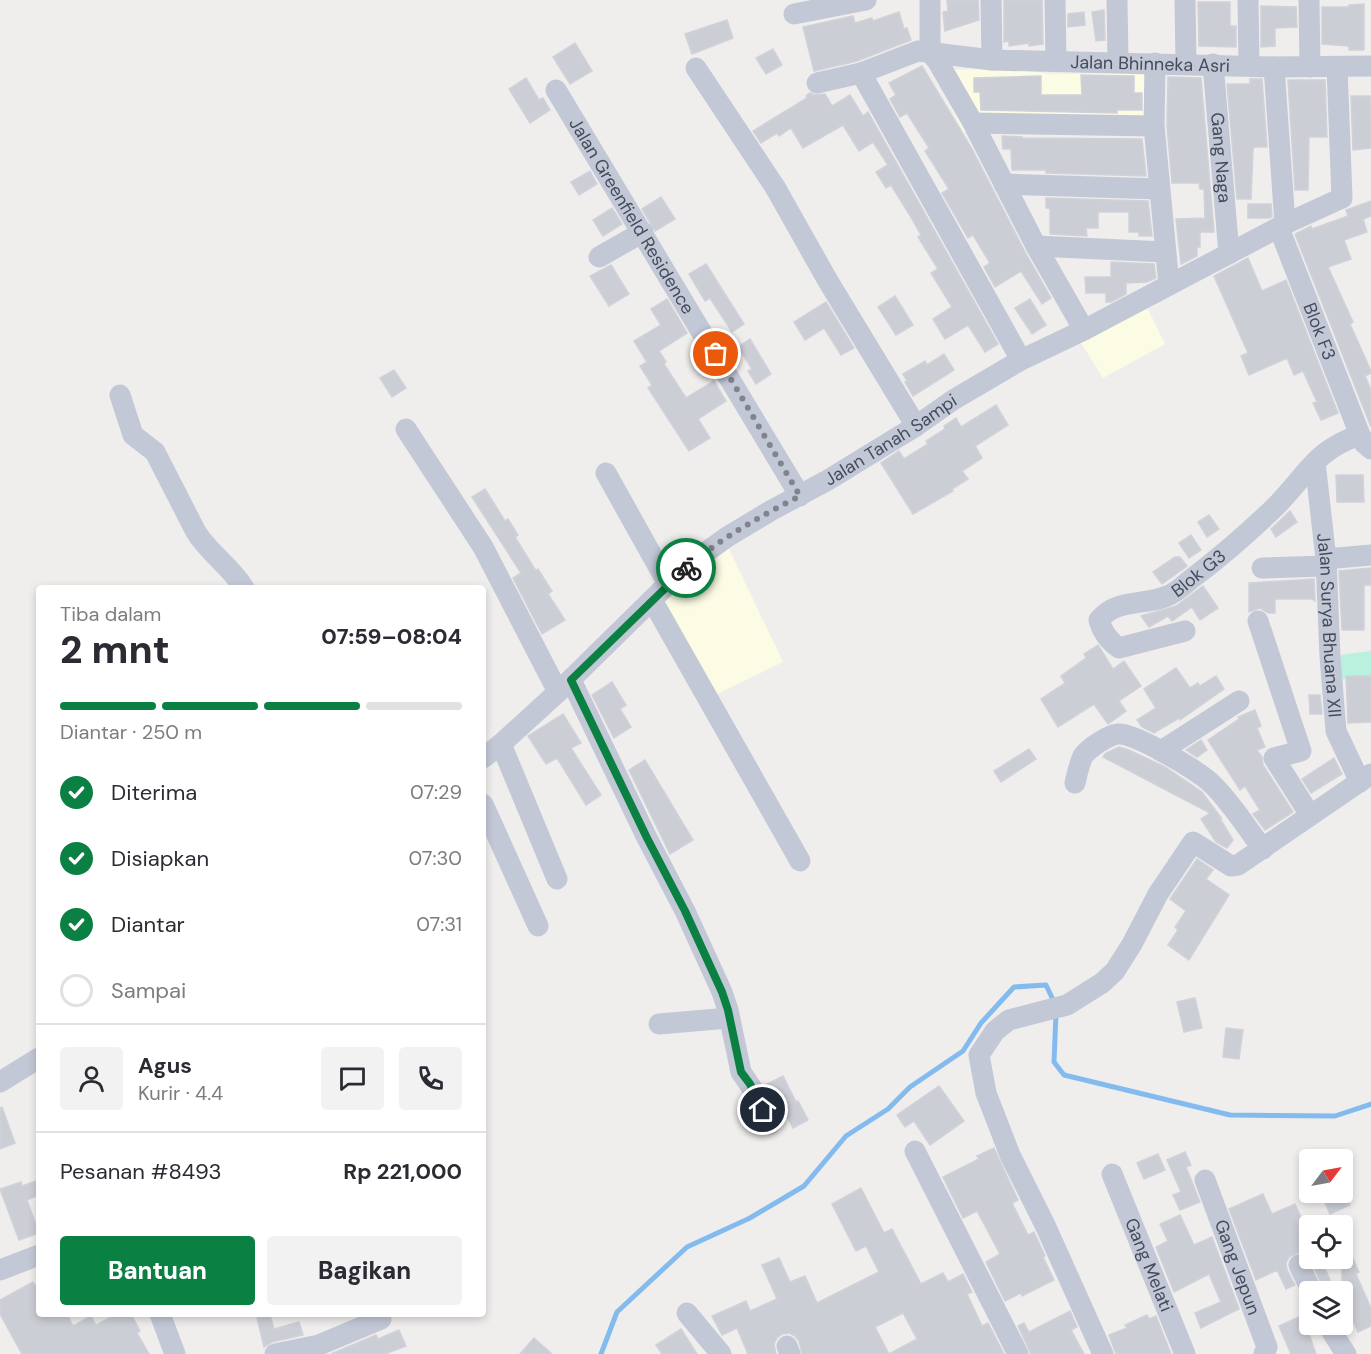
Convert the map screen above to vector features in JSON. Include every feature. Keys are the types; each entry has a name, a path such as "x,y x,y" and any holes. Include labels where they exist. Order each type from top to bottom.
{"street":[{"path":"794,14 866,0"},
{"path":"930,0 930,52 973,123 1036,246 1084,330"},
{"path":"991,0 992,60"},
{"path":"1055,0 1056,61"},
{"path":"1117,0 1118,62"},
{"path":"1185,0 1186,64"},
{"path":"1248,0 1249,65"},
{"path":"1309,0 1310,67"},
{"name":"Jalan Bhinneka Asri","path":"817,83 861,73 918,51 992,60 1274,67 1371,66"},
{"path":"1155,63 1154,126 1169,285"},
{"name":"Gang Naga","path":"1213,64 1228,254"},
{"name":"Blok F3","path":"1274,67 1282,226 1366,442"},
{"name":"Jalan Tanah Sampi","path":"486,756 565,686 668,584 699,557 727,537 800,496 1021,360 1084,330 1282,226 1340,200 1343,196 1337,67"},
{"path":"696,68 775,188 828,281 916,426"},
{"path":"861,73 1021,360"},
{"name":"Jalan Greenfield Residence","path":"556,90 800,496"},
{"path":"973,123 1154,126"},
{"path":"1004,184 1159,189"},
{"path":"599,257 643,232"},
{"path":"1036,246 1165,252"},
{"path":"120,395 133,435 155,452 203,544 242,585"},
{"path":"406,429 483,547 565,686 647,838 685,911 722,992 741,1072 770,1124"},
{"name":"Blok G3","path":"1185,631 1119,648 1112,643 1099,620 1112,608 1157,599 1178,590 1227,551 1275,507 1315,462 1331,448 1343,440 1366,442"},
{"name":"Jalan Surya Bhuana XII","path":"1315,462 1326,563 1336,732 1365,778"},
{"path":"606,473 668,584"},
{"path":"1262,568 1326,563 1371,555"},
{"path":"652,600 800,861"},
{"path":"1258,621 1301,751 1274,758 1310,816"},
{"path":"1161,751 1239,701"},
{"path":"1075,783 1083,757 1096,745 1111,736 1126,735 1161,751 1210,783 1263,849"},
{"path":"501,744 557,879"},
{"path":"1102,1354 1045,1225 1010,1155 986,1093 979,1055 995,1031 1009,1020 1067,1005 1102,983 1115,971 1158,894 1193,842 1234,867 1365,778"},
{"path":"486,811 538,926"},
{"path":"659,1024 729,1018"},
{"path":"0,1082 36,1060"},
{"path":"915,1151 1018,1354"},
{"name":"Gang Melati","path":"1112,1174 1185,1354"},
{"name":"Gang Jepun","path":"1205,1180 1267,1347 1264,1354"},
{"path":"2,1266 36,1256"},
{"path":"687,1313 721,1354"},
{"path":"160,1317 171,1352"},
{"path":"275,1354 321,1349 381,1319"},
{"path":"1334,1335 1346,1354"}],"shaded area":[{"path":"1013,69 1051,74 1145,73 1146,130 964,132 932,70"},
{"path":"1146,305 1165,344 1103,378 1078,338"},
{"path":"729,549 783,662 698,703 647,607"}],"green space":[{"path":"1371,651 1371,676 1327,681 1324,657"}],"building":[{"path":"947,0 978,0 979,20 945,31 943,12 948,11"},
{"path":"1004,0 1042,0 1043,44 1029,46 1029,43 1009,46 1009,41 1004,42"},
{"path":"1198,2 1230,2 1230,26 1236,26 1236,47 1199,46"},
{"path":"1364,4 1364,50 1349,50 1349,46 1322,44 1322,7 1349,7 1349,5"},
{"path":"1261,6 1296,7 1297,27 1275,28 1275,46 1261,47"},
{"path":"1104,10 1105,40 1096,41 1092,12"},
{"path":"899,12 904,29 907,28 911,40 857,61 814,71 803,27 853,16 855,23 872,18 873,21"},
{"path":"1084,12 1085,25 1068,27 1068,14"},
{"path":"727,20 733,38 692,54 685,34"},
{"path":"575,43 592,71 570,84 553,57"},
{"path":"773,49 782,65 766,74 756,58"},
{"path":"922,66 972,149 1051,298 1042,304 1021,271 995,287 984,267 990,263 973,235 968,238 942,193 949,189 925,151 929,148 907,113 900,117 890,99 896,95 889,83"},
{"path":"1081,75 1134,76 1134,93 1142,93 1142,110 1117,110 1117,113 981,110 980,92 974,92 974,78 1041,76 1041,95 1082,95"},
{"path":"1168,77 1201,78 1214,232 1200,232 1200,247 1197,247 1197,256 1181,264 1176,219 1205,218 1204,189 1200,189 1199,183 1172,183 1167,126"},
{"path":"526,78 539,100 543,98 550,110 530,123 509,89"},
{"path":"1250,79 1262,79 1267,147 1254,147 1253,150 1251,199 1237,199 1227,84 1250,84"},
{"path":"1288,80 1325,80 1327,137 1309,137 1308,190 1295,190"},
{"path":"810,93 825,94 832,106 850,95 863,116 868,112 998,344 985,352 968,325 945,339 933,319 952,307 931,273 938,269 918,237 921,235 891,185 886,188 876,172 888,165 873,142 859,151 843,125 803,148 791,128 761,143 753,131 807,98 806,96"},
{"path":"1351,96 1370,96 1371,148 1353,150"},
{"path":"1002,136 1142,139 1146,176 1012,170 1011,149 1003,149"},
{"path":"590,171 597,184 579,195 571,182"},
{"path":"661,197 675,219 655,231 642,209"},
{"path":"1046,198 1148,201 1152,236 1139,236 1139,232 1129,232 1129,212 1098,212 1098,228 1086,228 1087,236 1050,234 1050,208 1046,208"},
{"path":"1371,201 1371,216 1363,219 1367,232 1344,240 1351,259 1328,267 1353,322 1350,324 1371,371 1365,376 1371,390 1371,427 1295,234 1311,226 1312,229 1348,216 1346,210"},
{"path":"1248,204 1271,204 1272,217 1248,218"},
{"path":"612,208 622,224 603,236 593,220"},
{"path":"1248,258 1262,291 1286,280 1338,413 1321,420 1313,403 1317,402 1303,371 1294,375 1287,358 1249,375 1241,356 1248,353 1214,276"},
{"path":"1111,262 1154,264 1156,278 1147,282 1126,283 1126,294 1111,302 1106,302 1106,293 1086,293 1085,277 1111,277"},
{"path":"706,264 744,324 732,332 710,298 705,301 689,274"},
{"path":"611,265 629,294 609,306 590,276"},
{"path":"895,296 913,325 896,335 878,307"},
{"path":"667,299 687,333 659,351 666,362 664,364 686,398 714,381 726,401 698,419 710,438 689,451 648,388 652,385 640,366 647,362 634,341 661,325 651,309"},
{"path":"1030,299 1046,325 1032,334 1015,308"},
{"path":"826,302 854,348 841,355 824,328 805,340 794,322"},
{"path":"750,339 771,374 756,384 748,371 752,369 738,347"},
{"path":"944,354 954,370 913,396 903,374 925,361 927,365"},
{"path":"394,370 406,388 392,397 380,378"},
{"path":"996,405 1008,425 975,446 982,458 962,471 968,479 952,489 953,491 913,514 881,463 899,451 904,459 928,444 926,441 945,429 944,426 956,418 961,427"},
{"path":"1336,475 1363,475 1364,502 1337,502"},
{"path":"485,489 505,521 508,519 518,535 515,537 536,571 538,569 552,591 548,594 565,620 542,634 513,578 521,573 472,497"},
{"path":"1290,511 1297,522 1276,537 1271,529"},
{"path":"1209,515 1219,529 1207,537 1198,522"},
{"path":"1191,535 1201,550 1189,558 1179,543"},
{"path":"1175,557 1180,557 1187,566 1162,584 1153,572"},
{"path":"1371,568 1371,585 1364,585 1364,630 1342,630 1339,571"},
{"path":"1314,579 1315,601 1312,599 1275,599 1275,613 1268,613 1260,608 1249,612 1249,583"},
{"path":"1203,586 1218,608 1200,620 1192,607 1172,621 1168,616 1149,627 1141,616 1176,606"},
{"path":"1098,645 1113,669 1124,661 1141,686 1119,701 1126,711 1108,724 1094,704 1058,727 1041,699 1065,683 1061,676 1086,658 1084,654"},
{"path":"1176,668 1190,688 1198,683 1200,686 1216,676 1224,689 1180,720 1179,718 1154,733 1142,727 1137,720 1156,708 1144,689"},
{"path":"1346,676 1371,676 1371,722 1348,723"},
{"path":"612,682 626,705 620,709 631,727 614,738 592,695"},
{"path":"1309,695 1320,695 1322,714 1310,714"},
{"path":"1255,710 1261,726 1257,728 1265,747 1257,750 1262,757 1263,765 1293,812 1265,830 1253,814 1260,810 1245,786 1240,790 1208,740 1239,719 1238,717"},
{"path":"563,714 581,743 571,748 601,795 586,805 557,758 546,764 528,736"},
{"path":"1201,740 1207,750 1197,757 1186,750"},
{"path":"1119,747 1165,767 1202,792 1222,819 1219,817 1233,840 1227,848 1216,842 1201,819 1210,813 1103,757 1106,753"},
{"path":"1029,749 1036,759 1001,782 994,771"},
{"path":"1334,758 1342,774 1311,793 1302,779"},
{"path":"645,760 693,840 670,854 629,770"},
{"path":"1197,859 1213,870 1206,879 1229,895 1189,960 1168,945 1178,930 1175,927 1186,911 1170,899"},
{"path":"1195,998 1202,1028 1184,1032 1177,1002"},
{"path":"1226,1028 1243,1030 1239,1059 1223,1057"},
{"path":"783,1076 808,1120 793,1128 780,1103 775,1105 765,1085"},
{"path":"939,1086 964,1121 930,1145 914,1121 905,1127 897,1115"},
{"path":"2,1107 15,1143 0,1149 0,1108"},
{"path":"994,1148 1018,1200 1012,1203 1028,1235 1034,1232 1054,1280 1022,1296 1021,1293 1005,1301 986,1262 1000,1254 977,1211 963,1218 943,1177 979,1159 977,1156"},
{"path":"1185,1152 1191,1165 1186,1167 1200,1202 1180,1210 1173,1195 1181,1192 1167,1160"},
{"path":"1158,1154 1165,1170 1144,1179 1137,1163"},
{"path":"36,1181 36,1196 27,1200 36,1225 36,1234 19,1240 0,1189 21,1182 22,1186"},
{"path":"861,1188 884,1233 892,1229 921,1284 943,1273 948,1282 963,1274 972,1292 967,1294 982,1326 988,1323 1004,1354 889,1354 802,1354 799,1341 789,1333 777,1338 774,1344 776,1354 748,1354 737,1328 722,1335 712,1316 746,1301 750,1311 777,1299 762,1265 779,1258 790,1282 805,1276 817,1303 879,1272 866,1246 856,1251 832,1204","holes":["903,1313 917,1339 889,1354 875,1327"]},
{"path":"1263,1194 1272,1214 1295,1204 1300,1215 1299,1252 1289,1257 1286,1263 1295,1285 1286,1289 1277,1270 1256,1280 1229,1209"},
{"path":"1325,1203 1349,1203 1350,1205 1330,1214"},
{"path":"1180,1215 1194,1245 1212,1237 1239,1309 1201,1328 1195,1313 1221,1302 1209,1274 1174,1292 1156,1247 1168,1241 1160,1224"},
{"path":"1353,1259 1359,1272 1356,1274 1371,1308 1371,1326 1358,1332 1353,1321 1353,1281 1342,1281 1342,1269 1353,1269"},
{"path":"1315,1269 1325,1269 1330,1281 1320,1281"},
{"path":"33,1282 36,1287 36,1317 68,1317 73,1326 89,1317 96,1325 111,1317 133,1317 140,1331 137,1333 149,1354 22,1354 0,1314 0,1300"},
{"path":"1070,1311 1077,1327 1071,1330 1084,1354 1031,1354 1018,1326 1024,1323 1029,1332"},
{"path":"1147,1315 1149,1319 1156,1316 1171,1354 1116,1354 1109,1335 1127,1328 1125,1325"},
{"path":"271,1317 274,1329 299,1322 303,1335 272,1342 264,1347 257,1318"},
{"path":"1299,1317 1299,1335 1309,1335 1316,1354 1291,1354 1279,1326"},
{"path":"681,1329 697,1354 662,1354 656,1345"},
{"path":"399,1330 406,1346 385,1354 331,1354 376,1335 378,1339"},
{"path":"534,1338 552,1354 520,1354"}],"waterway":[{"path":"601,1354 617,1312 687,1247 750,1218 804,1186 846,1136 888,1109 910,1087 963,1051 981,1023 1014,987 1046,985 1055,1004"},
{"path":"1056,1013 1054,1062 1064,1075 1230,1115 1335,1116 1371,1104"}],"way so far":[{"path":"686,568 727,537 800,496 716,354"}],"route":[{"path":"686,568 571,680 685,911 722,992 741,1072 757,1096 763,1110"}]}
